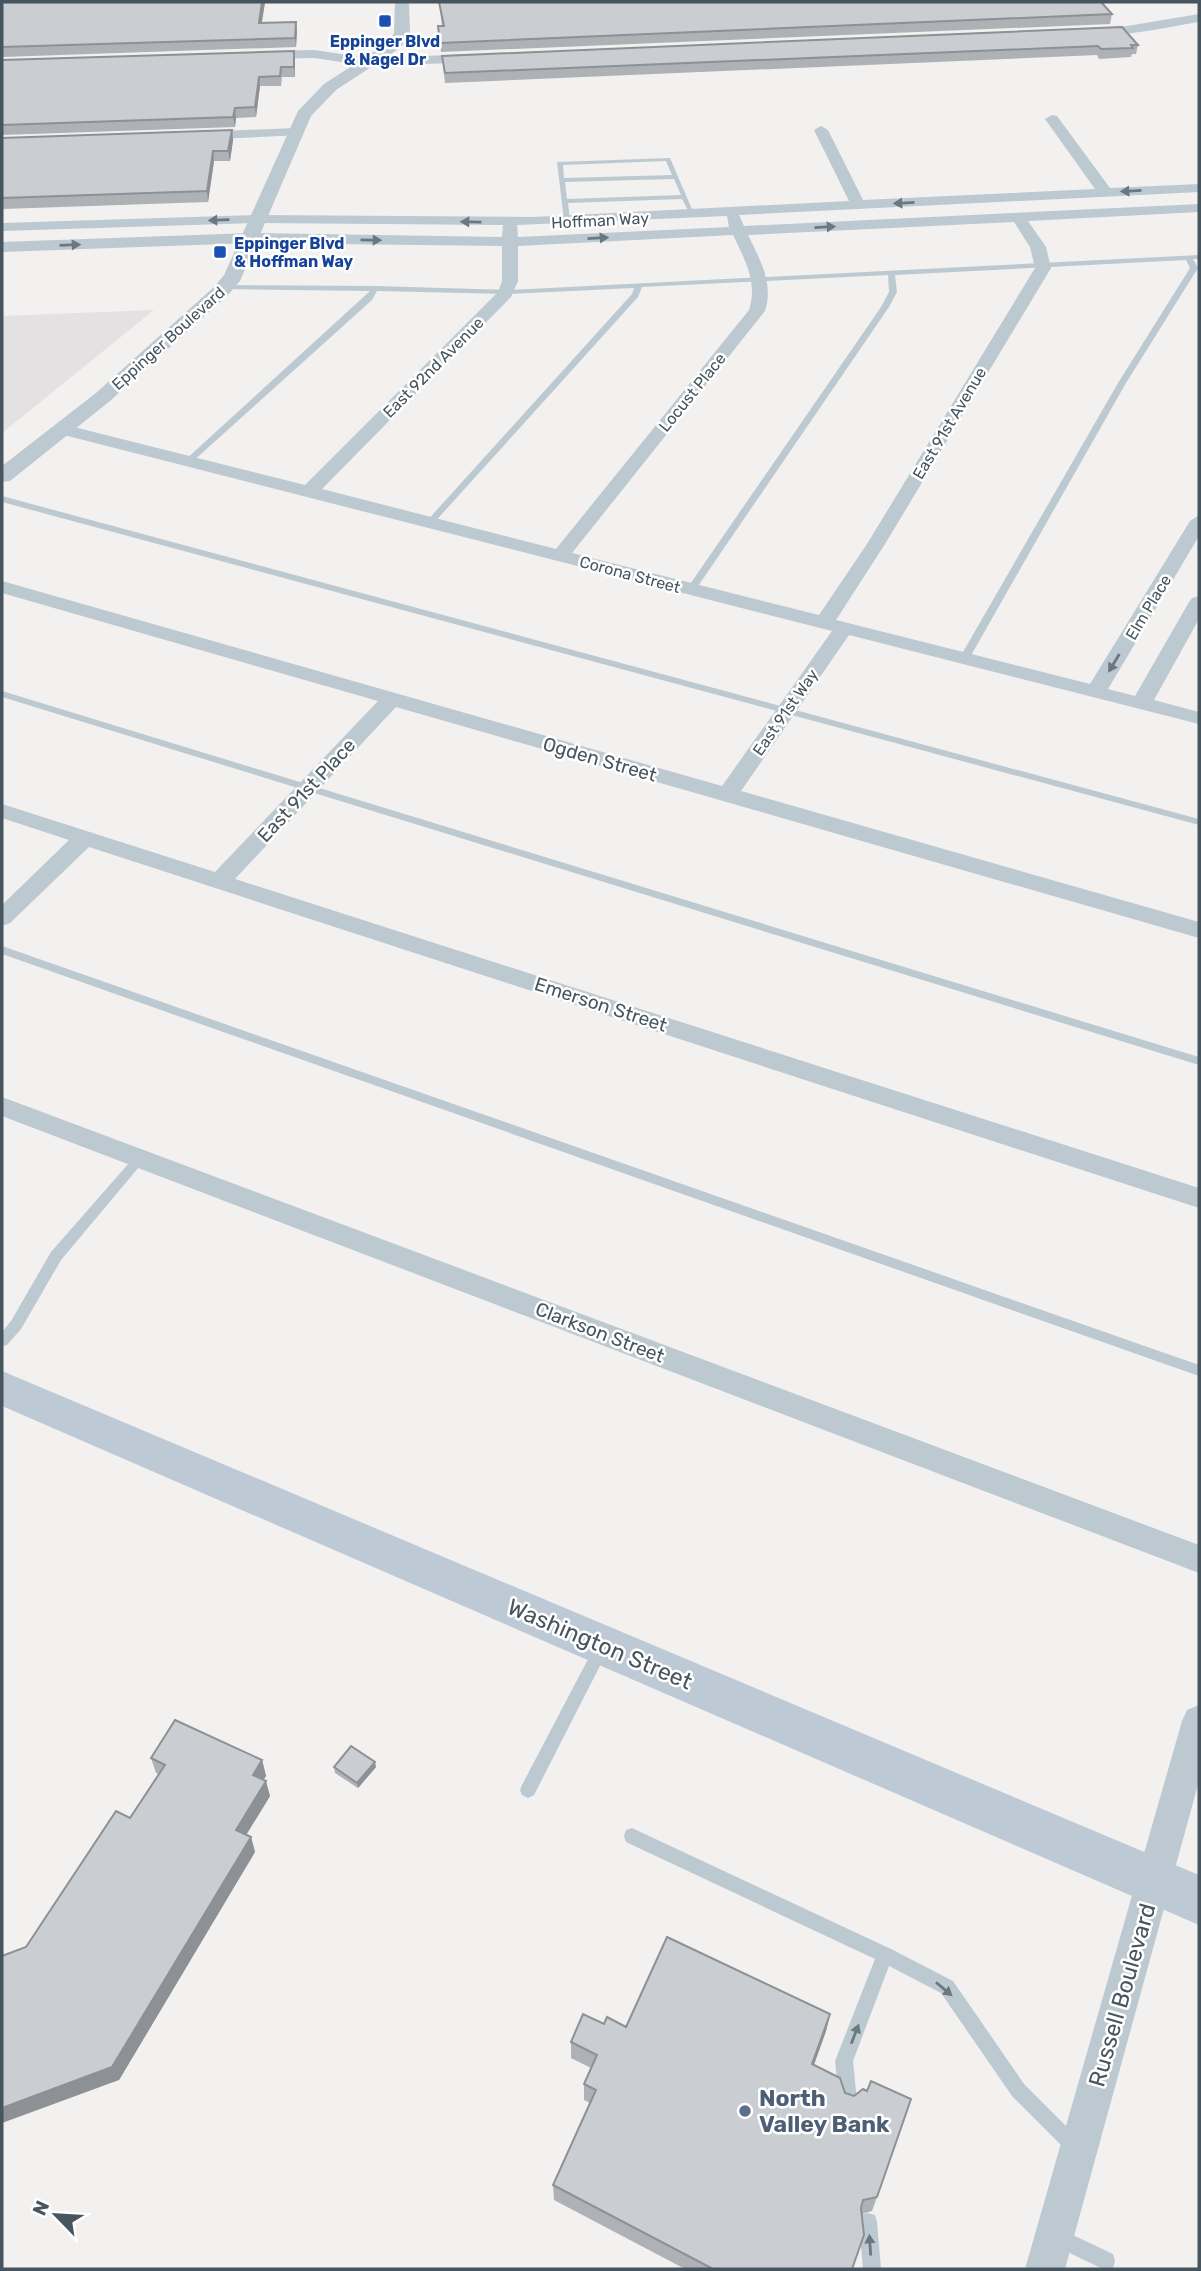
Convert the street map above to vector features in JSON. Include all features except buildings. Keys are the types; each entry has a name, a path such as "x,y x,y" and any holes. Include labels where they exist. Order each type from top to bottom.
{"main road":[{"name":"Washington Street","path":"2,1388 1199,1900"}],"street":[{"name":"Eppinger Boulevard","path":"2,476 103,397 225,287 233,277 251,238 296,132 314,102 330,87 386,52 398,39 403,25 402,2"},
{"path":"1080,32 1128,30 1199,18"},
{"path":"239,55 314,54 368,62 492,58"},
{"path":"1052,118 1105,192"},
{"path":"821,130 858,205"},
{"path":"176,136 296,132"},
{"name":"Hoffman Way","path":"2,227 258,219 510,222 1199,188"},
{"name":"Hoffman Way","path":"2,247 251,238 509,242 1199,208"},
{"path":"730,212 760,279"},
{"path":"1018,218 1038,247 1043,264"},
{"path":"507,292 510,281 510,222"},
{"name":"East 91st Avenue","path":"833,627 876,544 1043,264"},
{"name":"Locust Place","path":"560,556 757,311 762,293 760,279"},
{"name":"East 92nd Avenue","path":"309,492 507,292"},
{"name":"Corona Street","path":"62,429 1199,718"},
{"name":"Elm Place","path":"1096,692 1199,521"},
{"name":"Ogden Street","path":"2,587 1199,930"},
{"path":"1142,704 1199,602"},
{"name":"East 91st Way","path":"727,795 786,710 833,627"},
{"name":"East 91st Place","path":"220,881 391,700"},
{"name":"Emerson Street","path":"2,811 1199,1198"},
{"path":"2,918 85,838"},
{"name":"Clarkson Street","path":"2,1106 1199,1559"},
{"name":"Russell Boulevard","path":"1050,2252 1199,1721"}],"lane":[{"path":"567,220 559,163 668,159 692,214"},
{"path":"562,180 676,177"},
{"path":"565,201 685,197"},
{"path":"225,287 507,292 1199,257"},
{"path":"964,659 1122,383 1194,268 1189,258"},
{"path":"691,590 885,307 893,292 891,273"},
{"path":"429,523 635,295 638,287"},
{"path":"188,461 369,298 376,288"},
{"path":"2,499 1199,822"},
{"path":"2,694 1199,1061"},
{"path":"2,950 1199,1371"},
{"path":"2,1341 16,1325 56,1256 139,1158"},
{"path":"528,1790 603,1646"},
{"path":"632,1836 947,1987 1018,2090 1078,2150"},
{"path":"848,2101 844,2061 885,1955"},
{"path":"868,2222 872,2269"},
{"path":"1050,2252 1106,2260"}],"shaded area":[{"path":"154,310 2,433 2,316"}],"place":[{"name":"Eppinger Blvd & Nagel Dr","path":"385,21"},
{"name":"Eppinger Blvd & Hoffman Way","path":"220,252"},
{"name":"North Valley Bank","path":"745,2111"}]}
